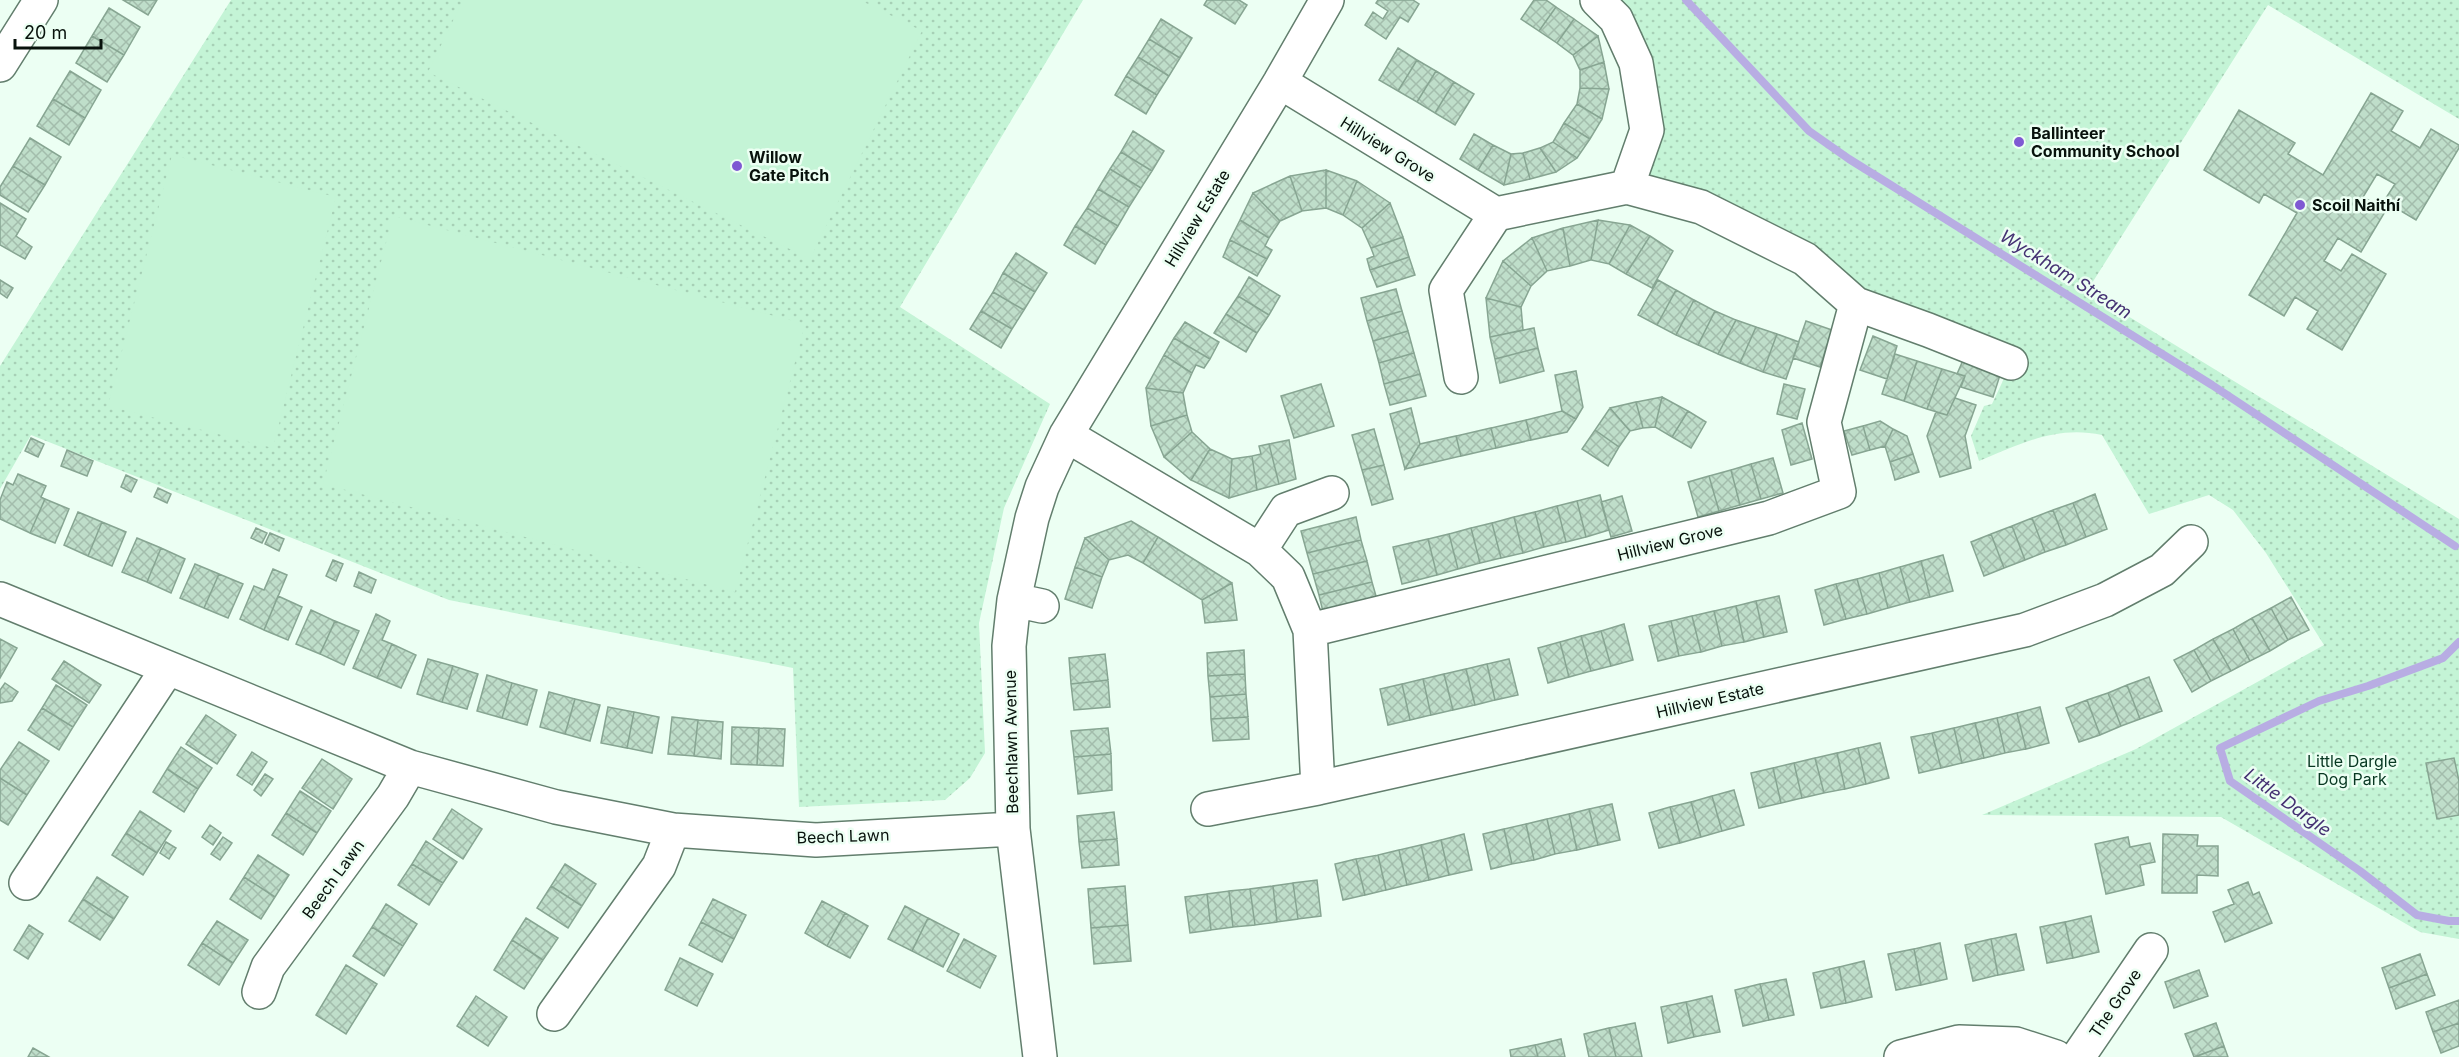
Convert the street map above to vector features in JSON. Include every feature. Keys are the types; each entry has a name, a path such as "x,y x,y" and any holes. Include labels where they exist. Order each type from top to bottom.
{"street":[{"path":"0,65 41,0"},
{"name":"Hillview Estate","path":"1066,435 1280,82 1327,0"},
{"path":"1597,0 1616,19 1636,63 1647,130 1627,187"},
{"name":"Hillview Grove","path":"1280,82 1496,214"},
{"path":"1461,377 1446,290 1496,214 1627,187 1701,207 1805,259 1856,304 2011,363"},
{"name":"Hillview Grove","path":"1310,630 1769,518 1839,492 1824,422 1856,304"},
{"path":"1066,435 1260,550 1288,577 1310,630 1318,788"},
{"name":"Beechlawn Avenue","path":"1040,1057 1013,829 1009,646 1028,603 1032,518 1042,487 1066,435"},
{"path":"1260,550 1286,510 1332,492"},
{"name":"Hillview Estate","path":"1208,809 1318,788 2025,630 2105,600 2162,570 2191,542"},
{"name":"Beech Lawn","path":"0,599 410,767 556,807 673,830 816,840 1013,829"},
{"path":"26,883 168,668"},
{"name":"Beech Lawn","path":"259,992 268,967 393,796 410,767"},
{"path":"554,1014 658,866 673,830"},
{"name":"The Grove","path":"2078,1057 2151,950"},
{"path":"1901,1057 1959,1042 2016,1044 2056,1057"}],"green space":[{"path":"231,0 1083,0 900,307 1050,404 1004,508 979,623 985,753 970,778 945,800 799,807 793,668 449,600 31,435 0,489 0,366"},
{"name":"Willow Gate Pitch","path":"463,0 860,0 922,31 810,259 428,72"},
{"name":"Little Dargle Dog Park","path":"1598,0 2459,0 2459,119 2268,5 2087,291 2459,519 2459,939 2420,932 2221,817 1982,815 2136,749 2324,645 2266,553 2233,510 2209,495 2149,514 2102,435 2069,432 2054,434 1979,461 1971,436 1984,406 1992,404 2008,370 1635,184 1656,131"},
{"path":"172,155 336,197 273,448 108,406"},
{"path":"393,216 805,324 735,592 323,484"}],"building":[{"path":"123,0 157,0 148,15"},
{"path":"1207,0 1239,0 1247,5 1235,24 1204,5"},
{"path":"1378,0 1413,0 1419,4 1408,22 1400,17 1386,39 1365,25 1373,12 1383,19 1388,11 1376,3"},
{"path":"1534,0 1546,0 1556,7 1539,31 1521,19"},
{"path":"1556,7 1574,19 1557,43 1539,31"},
{"path":"109,8 140,27 124,55 92,36"},
{"path":"1161,19 1192,38 1180,58 1149,39"},
{"path":"1574,19 1598,36 1573,55 1557,43"},
{"path":"92,36 124,55 107,82 76,63"},
{"path":"1598,36 1604,62 1580,70 1573,55"},
{"path":"1149,39 1180,58 1169,76 1138,57"},
{"path":"1398,48 1417,60 1398,91 1379,80"},
{"path":"1138,57 1169,76 1157,95 1126,76"},
{"path":"1417,60 1436,71 1417,102 1398,91"},
{"path":"1604,62 1609,89 1580,88 1580,70"},
{"path":"70,71 101,90 85,118 53,99"},
{"path":"1436,71 1454,82 1435,113 1417,102"},
{"path":"1126,76 1157,95 1146,114 1115,95"},
{"path":"1454,82 1474,94 1455,125 1435,113"},
{"path":"1580,88 1609,89 1602,119 1577,104"},
{"path":"2371,93 2403,111 2391,131 2420,148 2431,129 2459,145 2459,148 2416,220 2384,201 2395,184 2377,174 2363,197 2386,210 2361,252 2338,238 2324,261 2341,271 2352,254 2386,274 2342,350 2307,329 2318,311 2295,297 2284,316 2249,295 2297,213 2264,194 2259,203 2204,170 2239,110 2295,143 2288,154 2323,175"},
{"path":"53,99 85,118 69,145 37,126"},
{"path":"1577,104 1602,119 1590,139 1564,123"},
{"path":"1564,123 1590,139 1577,158 1553,142"},
{"path":"1133,131 1164,151 1152,171 1121,152"},
{"path":"1474,134 1493,145 1478,170 1460,159"},
{"path":"30,138 61,157 45,185 13,166"},
{"path":"1553,142 1577,158 1556,172 1540,148"},
{"path":"1493,145 1511,154 1504,185 1478,170"},
{"path":"1540,148 1556,172 1530,179 1523,153"},
{"path":"1121,152 1152,171 1141,188 1110,169"},
{"path":"1523,153 1530,179 1504,185 1511,154"},
{"path":"13,166 45,185 28,212 0,195 0,187"},
{"path":"1110,169 1141,188 1129,207 1098,189"},
{"path":"1326,170 1326,208 1302,211 1290,176"},
{"path":"1326,170 1357,181 1343,215 1326,208"},
{"path":"1290,176 1302,211 1280,221 1253,193"},
{"path":"1357,181 1390,203 1362,228 1343,215"},
{"path":"1098,189 1129,207 1118,226 1087,208"},
{"path":"1253,193 1280,221 1269,238 1240,220"},
{"path":"0,203 26,219 16,236 32,247 25,259 0,245"},
{"path":"1390,203 1403,237 1371,248 1362,228"},
{"path":"1087,208 1118,226 1106,245 1075,226"},
{"path":"1240,220 1269,238 1265,246 1272,250 1267,259 1230,240"},
{"path":"1598,220 1630,225 1609,264 1591,260"},
{"path":"1598,220 1591,260 1570,266 1563,228"},
{"path":"1630,225 1650,236 1626,274 1609,264"},
{"path":"1075,226 1106,245 1095,264 1064,245"},
{"path":"1563,228 1570,266 1547,271 1532,238"},
{"path":"1650,236 1673,251 1652,288 1626,274"},
{"path":"1403,237 1409,257 1370,270 1367,259 1374,256 1371,248"},
{"path":"1532,238 1547,271 1531,286 1503,261"},
{"path":"1230,240 1267,259 1257,276 1223,257"},
{"path":"1016,253 1047,273 1035,292 1003,273"},
{"path":"1409,257 1415,275 1377,287 1370,270"},
{"path":"1503,261 1531,286 1521,307 1486,298"},
{"path":"1003,273 1035,292 1024,310 993,292"},
{"path":"1249,277 1280,296 1269,315 1238,296"},
{"path":"0,280 13,288 7,298 0,293"},
{"path":"1658,280 1676,290 1657,325 1638,315"},
{"path":"1396,289 1402,311 1367,321 1361,298"},
{"path":"1676,290 1694,300 1676,335 1657,325"},
{"path":"993,292 1024,310 1012,329 981,311"},
{"path":"1238,296 1269,315 1257,333 1226,314"},
{"path":"1486,298 1521,307 1523,330 1490,337"},
{"path":"1694,300 1715,311 1698,345 1676,335"},
{"path":"981,311 1012,329 1001,348 970,329"},
{"path":"1402,311 1408,331 1373,341 1367,321"},
{"path":"1715,311 1736,320 1718,354 1698,345"},
{"path":"1226,314 1257,333 1246,352 1214,333"},
{"path":"1736,320 1756,327 1740,363 1718,354"},
{"path":"1806,321 1832,330 1820,367 1793,358"},
{"path":"1185,322 1219,342 1210,359 1174,338"},
{"path":"1756,327 1777,334 1763,372 1740,363"},
{"path":"1534,328 1538,348 1495,359 1490,337"},
{"path":"1408,331 1414,353 1379,363 1373,341"},
{"path":"1777,334 1799,342 1786,379 1763,372"},
{"path":"1873,336 1897,346 1887,379 1860,370"},
{"path":"1174,338 1210,359 1204,368 1196,365 1192,373 1164,355"},
{"path":"1538,348 1544,371 1500,383 1495,359"},
{"path":"1414,353 1420,374 1384,384 1379,363"},
{"path":"1895,354 1917,361 1904,401 1882,394"},
{"path":"1164,355 1192,373 1183,393 1146,388"},
{"path":"1964,358 2001,372 1993,397 1961,387 1965,376 1957,374"},
{"path":"1917,361 1942,369 1927,409 1904,401"},
{"path":"1942,369 1965,376 1947,415 1927,409"},
{"path":"1576,371 1583,407 1576,419 1562,411 1555,375"},
{"path":"1420,374 1426,396 1390,405 1384,384"},
{"path":"1321,384 1334,426 1294,438 1281,396"},
{"path":"1784,384 1805,389 1797,419 1777,414"},
{"path":"1146,388 1183,393 1187,415 1151,426"},
{"path":"1662,397 1688,411 1672,437 1655,427"},
{"path":"1662,397 1655,427 1643,428 1636,402"},
{"path":"1955,398 1976,405 1965,436 1971,468 1940,477 1927,436 1936,412 1947,415"},
{"path":"1636,402 1643,428 1630,431 1610,408"},
{"path":"1411,408 1420,444 1405,469 1390,414"},
{"path":"1610,408 1630,431 1619,447 1595,430"},
{"path":"1562,411 1576,419 1567,432 1531,440 1526,420"},
{"path":"1688,411 1706,422 1691,448 1672,437"},
{"path":"1187,415 1192,432 1164,457 1151,426"},
{"path":"1526,420 1531,440 1496,448 1491,428"},
{"path":"1880,421 1893,429 1885,446 1870,450 1863,426"},
{"path":"1802,423 1812,459 1791,465 1782,430"},
{"path":"1863,426 1870,450 1852,455 1844,431"},
{"path":"1491,428 1496,448 1461,456 1456,436"},
{"path":"1374,429 1384,465 1362,470 1352,435"},
{"path":"1893,429 1907,436 1913,454 1890,462 1885,446"},
{"path":"1595,430 1619,447 1608,466 1582,449"},
{"path":"1192,432 1210,449 1191,480 1164,457"},
{"path":"1456,436 1461,456 1405,469 1420,444"},
{"path":"31,438 44,444 38,457 25,451"},
{"path":"1289,440 1296,479 1279,484 1269,444"},
{"path":"1269,444 1279,484 1257,490 1252,456 1261,454 1259,446"},
{"path":"1210,449 1232,459 1229,498 1191,480"},
{"path":"67,450 93,461 87,476 61,466"},
{"path":"1913,454 1919,472 1895,480 1890,462"},
{"path":"1252,456 1257,490 1229,498 1232,459"},
{"path":"1773,458 1783,493 1761,499 1751,464"},
{"path":"1751,464 1761,499 1740,505 1731,470"},
{"path":"1384,465 1393,499 1372,505 1362,470"},
{"path":"1731,470 1740,505 1719,511 1709,476"},
{"path":"18,474 46,486 41,497 45,499 30,533 0,519 0,500 7,482 13,485"},
{"path":"126,475 137,480 131,492 121,487"},
{"path":"1709,476 1719,511 1698,517 1688,482"},
{"path":"158,488 171,494 167,503 154,497"},
{"path":"2095,494 2107,529 2086,537 2073,503"},
{"path":"1600,495 1609,530 1586,537 1577,501"},
{"path":"1622,496 1632,531 1611,537 1601,502"},
{"path":"45,499 69,509 55,543 30,533"},
{"path":"1577,501 1586,537 1566,542 1557,506"},
{"path":"2073,503 2086,537 2066,545 2053,510"},
{"path":"1557,506 1566,542 1544,547 1535,512"},
{"path":"2053,510 2066,545 2045,552 2032,518"},
{"path":"78,512 102,522 88,556 64,545"},
{"path":"1535,512 1544,547 1523,553 1514,517"},
{"path":"1356,517 1361,540 1307,553 1301,531"},
{"path":"1514,517 1523,553 1501,558 1492,523"},
{"path":"2032,518 2045,552 2025,560 2012,526"},
{"path":"1131,521 1158,537 1143,563 1128,555 1109,560 1085,538"},
{"path":"102,522 126,532 112,566 88,556"},
{"path":"1492,523 1501,558 1480,563 1471,528"},
{"path":"2012,526 2025,560 2004,568 1991,534"},
{"path":"256,528 267,533 262,543 251,538"},
{"path":"1471,528 1480,563 1458,569 1449,534"},
{"path":"270,533 284,539 279,551 265,544"},
{"path":"1449,534 1458,569 1437,575 1428,539"},
{"path":"1991,534 2004,568 1984,576 1971,542"},
{"path":"1158,537 1232,583 1202,600 1143,563"},
{"path":"137,538 161,548 147,582 122,572"},
{"path":"1085,538 1109,560 1102,577 1075,567"},
{"path":"1428,539 1437,575 1402,584 1393,547"},
{"path":"1361,540 1367,561 1313,574 1307,553"},
{"path":"161,548 185,559 171,593 147,582"},
{"path":"1943,555 1953,591 1930,597 1921,561"},
{"path":"333,560 343,564 336,581 326,576"},
{"path":"1367,561 1372,582 1319,595 1313,574"},
{"path":"1921,561 1930,597 1910,602 1900,567"},
{"path":"195,564 219,574 204,608 180,598"},
{"path":"1075,567 1102,577 1092,608 1065,599"},
{"path":"1900,567 1910,602 1888,608 1879,573"},
{"path":"273,569 287,575 264,630 240,619 254,586 264,590"},
{"path":"359,572 376,580 371,593 354,586"},
{"path":"1879,573 1888,608 1867,614 1857,579"},
{"path":"219,574 243,584 228,618 204,608"},
{"path":"1857,579 1867,614 1846,619 1836,584"},
{"path":"1372,582 1378,603 1324,616 1319,595"},
{"path":"1232,583 1237,620 1205,623 1202,600"},
{"path":"1836,584 1846,619 1824,625 1815,590"},
{"path":"278,596 302,607 288,640 264,630"},
{"path":"1779,596 1787,632 1764,637 1756,601"},
{"path":"2291,597 2309,630 2288,640 2271,608"},
{"path":"1756,601 1764,637 1744,642 1736,606"},
{"path":"1736,606 1744,642 1722,646 1714,611"},
{"path":"2271,608 2288,640 2270,651 2252,618"},
{"path":"311,610 335,621 320,654 296,644"},
{"path":"1714,611 1722,646 1701,652 1692,616"},
{"path":"376,614 390,621 382,640 392,644 377,678 353,668"},
{"path":"1692,616 1701,652 1679,656 1671,621"},
{"path":"2252,618 2270,651 2250,661 2233,629"},
{"path":"335,621 359,631 344,665 320,654"},
{"path":"1671,621 1679,656 1658,661 1649,626"},
{"path":"1624,624 1633,660 1611,666 1601,631"},
{"path":"2233,629 2250,661 2231,671 2213,639"},
{"path":"1601,631 1611,666 1591,671 1581,636"},
{"path":"1581,636 1591,671 1569,677 1560,642"},
{"path":"0,639 17,648 0,678"},
{"path":"2213,639 2231,671 2211,681 2194,650"},
{"path":"1560,642 1569,677 1548,683 1538,648"},
{"path":"392,644 416,655 401,688 377,678"},
{"path":"1244,650 1245,674 1208,676 1207,653"},
{"path":"2194,650 2211,681 2192,692 2174,660"},
{"path":"1105,654 1108,680 1071,684 1069,658"},
{"path":"428,659 453,666 442,702 417,694"},
{"path":"1509,659 1518,695 1495,700 1487,664"},
{"path":"64,661 101,685 89,703 52,679"},
{"path":"1487,664 1495,700 1475,705 1466,669"},
{"path":"453,666 478,674 467,709 442,702"},
{"path":"1466,669 1475,705 1453,710 1444,674"},
{"path":"1245,674 1246,694 1210,697 1208,676"},
{"path":"1444,674 1453,710 1431,715 1423,679"},
{"path":"487,675 512,683 502,718 477,711"},
{"path":"2149,677 2162,711 2140,719 2127,685"},
{"path":"1423,679 1431,715 1410,720 1402,684"},
{"path":"1108,680 1110,707 1074,710 1071,684"},
{"path":"5,683 18,692 12,701 0,703 0,690"},
{"path":"512,683 537,690 527,725 502,718"},
{"path":"1402,684 1410,720 1388,725 1380,689"},
{"path":"56,685 87,705 73,727 42,708"},
{"path":"2127,685 2140,719 2121,726 2108,693"},
{"path":"549,692 575,699 565,734 540,727"},
{"path":"2108,693 2121,726 2100,735 2087,700"},
{"path":"1246,694 1248,717 1211,719 1210,697"},
{"path":"575,699 600,705 590,741 565,734"},
{"path":"2087,700 2100,735 2079,742 2066,708"},
{"path":"608,707 634,712 627,748 601,743"},
{"path":"2040,707 2049,743 2026,749 2017,713"},
{"path":"42,708 73,727 59,750 28,730"},
{"path":"634,712 659,717 652,753 627,748"},
{"path":"2017,713 2026,749 2005,753 1997,718"},
{"path":"206,715 236,735 217,764 186,744"},
{"path":"672,717 698,720 694,756 668,754"},
{"path":"1248,717 1249,739 1213,741 1211,719"},
{"path":"1997,718 2005,753 1984,758 1975,723"},
{"path":"698,720 723,722 721,759 694,756"},
{"path":"1975,723 1984,758 1962,763 1954,728"},
{"path":"732,727 759,728 757,765 731,764"},
{"path":"759,728 785,729 783,766 757,765"},
{"path":"1108,728 1111,754 1074,757 1071,731"},
{"path":"1954,728 1962,763 1941,768 1932,733"},
{"path":"1932,733 1941,768 1919,773 1911,737"},
{"path":"19,742 49,761 27,795 0,778 0,770"},
{"path":"1880,743 1889,778 1866,784 1858,748"},
{"path":"181,747 212,768 198,789 167,769"},
{"path":"1858,748 1866,784 1845,789 1837,753"},
{"path":"252,752 267,762 252,785 237,775"},
{"path":"1837,753 1845,789 1824,793 1815,758"},
{"path":"1111,754 1112,790 1078,794 1074,757"},
{"path":"1815,758 1824,793 1802,798 1794,763"},
{"path":"2454,758 2459,781 2459,815 2437,819 2426,763"},
{"path":"322,759 352,779 333,809 302,788"},
{"path":"1794,763 1802,798 1781,803 1773,768"},
{"path":"1773,768 1781,803 1759,808 1751,773"},
{"path":"167,769 198,789 184,812 153,792"},
{"path":"265,774 273,779 261,796 254,790"},
{"path":"0,778 27,795 8,825 0,820"},
{"path":"1734,790 1744,825 1722,831 1712,796"},
{"path":"300,791 331,811 317,833 286,813"},
{"path":"1712,796 1722,831 1701,837 1691,802"},
{"path":"1691,802 1701,837 1680,843 1670,807"},
{"path":"1612,804 1620,840 1598,845 1589,809"},
{"path":"1670,807 1680,843 1659,848 1649,813"},
{"path":"452,809 482,829 463,859 433,839"},
{"path":"1589,809 1598,845 1577,850 1569,814"},
{"path":"140,811 171,831 157,853 126,833"},
{"path":"1114,812 1117,839 1079,842 1077,816"},
{"path":"286,813 317,833 303,855 272,835"},
{"path":"1569,814 1577,850 1555,854 1547,819"},
{"path":"1547,819 1555,854 1534,860 1526,824"},
{"path":"1526,824 1534,860 1512,864 1504,829"},
{"path":"210,825 221,833 213,845 202,837"},
{"path":"1504,829 1512,864 1491,869 1483,834"},
{"path":"126,833 157,853 143,875 112,855"},
{"path":"1464,834 1472,870 1449,875 1441,840"},
{"path":"2163,834 2198,835 2197,846 2218,846 2218,876 2197,875 2197,893 2162,893"},
{"path":"223,837 232,843 220,860 211,854"},
{"path":"2128,837 2130,847 2150,843 2155,862 2140,865 2144,885 2106,894 2095,844"},
{"path":"1117,839 1119,865 1082,868 1079,842"},
{"path":"1441,840 1449,875 1429,880 1421,845"},
{"path":"426,841 457,862 443,883 412,864"},
{"path":"166,842 176,848 169,859 160,853"},
{"path":"1421,845 1429,880 1407,885 1399,850"},
{"path":"1399,850 1407,885 1386,890 1378,855"},
{"path":"258,855 289,875 275,897 244,877"},
{"path":"1378,855 1386,890 1365,895 1356,859"},
{"path":"1356,859 1365,895 1343,900 1335,864"},
{"path":"412,864 443,883 429,905 398,885"},
{"path":"565,864 596,884 582,906 551,886"},
{"path":"97,877 128,897 114,919 83,899"},
{"path":"244,877 275,897 261,919 230,899"},
{"path":"1317,880 1321,916 1298,919 1293,883"},
{"path":"2248,882 2253,895 2259,892 2272,923 2225,942 2213,912 2234,904 2228,890"},
{"path":"1293,883 1298,919 1277,922 1273,886"},
{"path":"551,886 582,906 568,928 537,908"},
{"path":"1125,886 1128,925 1091,928 1088,889"},
{"path":"1273,886 1277,922 1255,925 1250,889"},
{"path":"1250,889 1255,925 1233,927 1229,891"},
{"path":"1229,891 1233,927 1211,930 1207,894"},
{"path":"1207,894 1211,930 1190,933 1185,897"},
{"path":"83,899 114,919 100,940 69,921"},
{"path":"713,899 746,915 734,939 701,922"},
{"path":"822,901 845,913 827,946 805,933"},
{"path":"386,904 417,924 403,946 372,927"},
{"path":"905,906 928,918 912,951 888,939"},
{"path":"845,913 868,926 850,958 827,946"},
{"path":"2091,916 2099,952 2073,958 2065,922"},
{"path":"526,918 558,938 543,960 512,940"},
{"path":"928,918 959,934 943,967 912,951"},
{"path":"217,921 248,940 233,963 202,943"},
{"path":"701,922 734,939 722,962 689,945"},
{"path":"2065,922 2073,958 2047,963 2040,927"},
{"path":"29,925 43,934 28,959 14,950"},
{"path":"1128,925 1131,961 1094,964 1091,928"},
{"path":"372,927 403,946 384,976 353,956"},
{"path":"2016,934 2024,970 1998,975 1991,939"},
{"path":"964,939 996,956 980,988 947,971"},
{"path":"1991,939 1998,975 1973,981 1965,945"},
{"path":"512,940 543,960 524,989 494,970"},
{"path":"202,943 233,963 219,985 188,965"},
{"path":"1940,943 1947,979 1921,985 1914,949"},
{"path":"1914,949 1921,985 1896,990 1888,954"},
{"path":"2420,954 2427,974 2389,988 2382,968"},
{"path":"680,958 713,974 697,1006 665,990"},
{"path":"1864,961 1872,997 1846,1003 1839,967"},
{"path":"346,965 377,984 346,1034 316,1015"},
{"path":"1839,967 1846,1003 1821,1008 1813,973"},
{"path":"2199,970 2208,996 2174,1008 2165,982"},
{"path":"2427,974 2435,995 2396,1009 2389,988"},
{"path":"1786,979 1794,1015 1769,1020 1760,984"},
{"path":"1760,984 1769,1020 1743,1026 1735,990"},
{"path":"476,996 507,1017 488,1046 457,1026"},
{"path":"1712,996 1720,1032 1694,1037 1686,1002"},
{"path":"2459,1000 2459,1023 2433,1032 2426,1012"},
{"path":"1686,1002 1694,1037 1668,1043 1661,1007"},
{"path":"1635,1023 1642,1057 1616,1057 1609,1028"},
{"path":"2216,1023 2224,1046 2194,1057 2185,1034"},
{"path":"2459,1023 2459,1046 2441,1053 2433,1032"},
{"path":"1609,1028 1616,1057 1589,1057 1584,1034"},
{"path":"1561,1039 1565,1057 1538,1057 1535,1045"},
{"path":"1535,1045 1538,1057 1511,1057 1510,1050"},
{"path":"2224,1046 2228,1057 2195,1057"},
{"path":"33,1048 49,1057 28,1057"}],"waterway":[{"name":"Wyckham Stream","path":"1686,0 1809,131 1849,159 2212,385 2455,546"},
{"name":"Little Dargle","path":"2459,642 2443,658 2368,686 2319,701 2220,748 2230,781 2360,871 2417,915 2459,921"}],"place":[{"name":"Ballinteer Community School","path":"2019,142"},
{"name":"Willow Gate Pitch","path":"737,166"},
{"name":"Scoil Naithí","path":"2300,205"}]}
